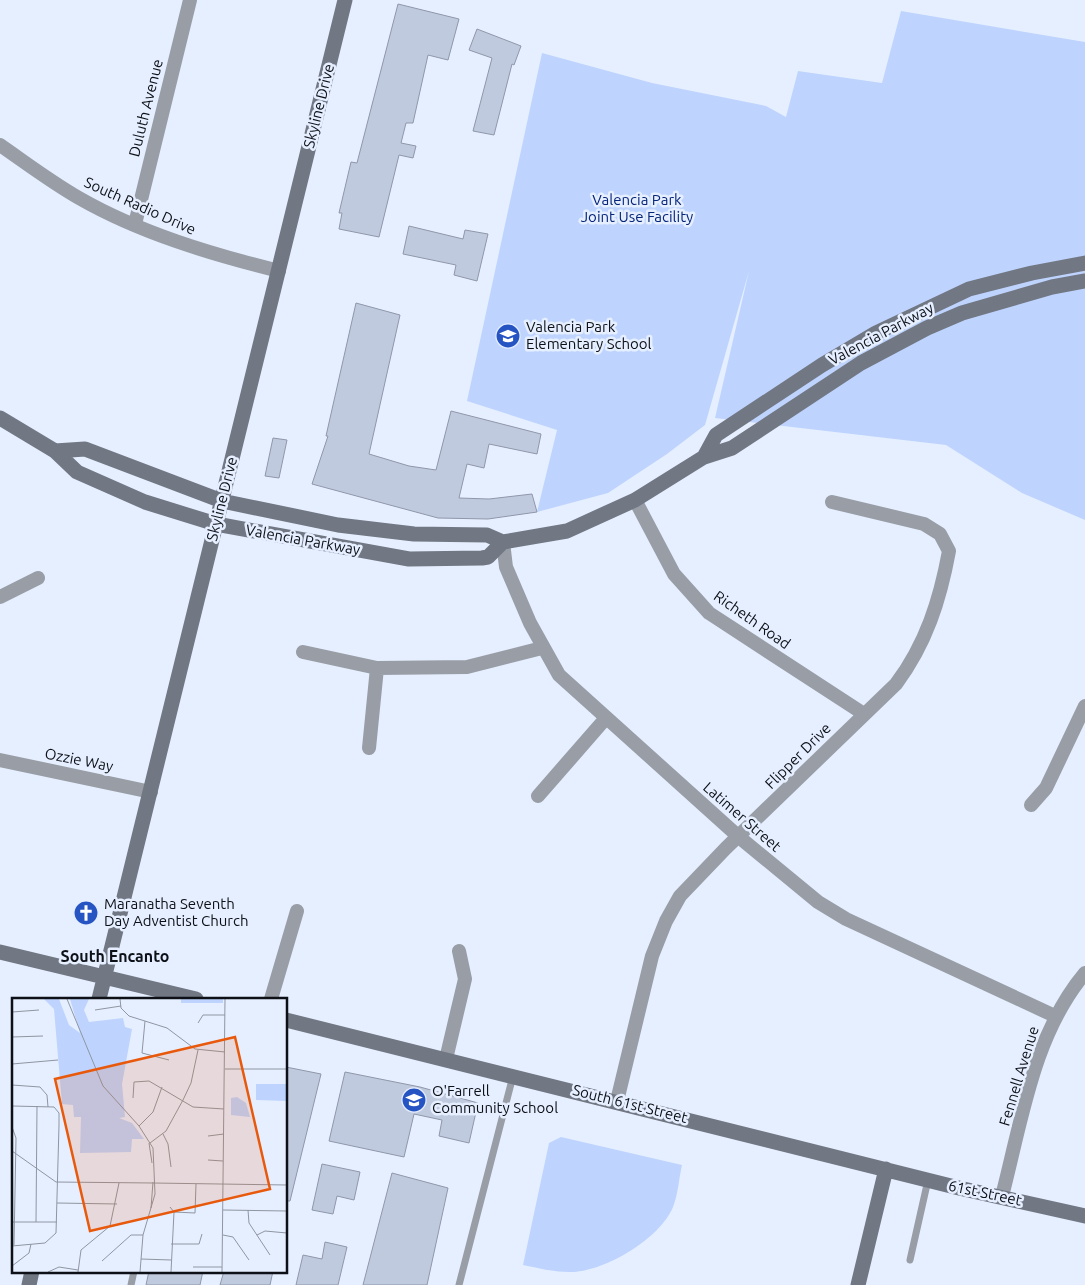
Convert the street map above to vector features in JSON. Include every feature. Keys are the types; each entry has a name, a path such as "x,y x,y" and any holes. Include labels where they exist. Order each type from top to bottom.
{"main road":[{"name":"Skyline Drive","path":"99,998 345,0"},
{"name":"Valencia Parkway","path":"704,457 716,436 822,365 876,333 969,289 1032,273 1085,263"},
{"name":"Valencia Parkway","path":"55,451 85,449 222,501 338,525 414,534 487,535 503,542 566,531 635,500 704,457 732,448 861,363 927,328 962,313 1052,287 1085,282"},
{"name":"Valencia Parkway","path":"0,418 55,451 76,472 145,502 216,524 409,559 482,558 492,553 503,542"},
{"path":"0,952 192,998"},
{"name":"South 61st Street","path":"288,1020 446,1058 886,1169"},
{"path":"858,1285 886,1169"},
{"name":"61st Street","path":"886,1169 1085,1216"},
{"path":"29,1285 32,1272"}],"street":[{"name":"Duluth Avenue","path":"135,224 190,0"},
{"name":"South Radio Drive","path":"0,145 44,177 81,199 135,224 201,250 279,271"},
{"name":"Richeth Road","path":"635,500 674,574 709,613 864,714"},
{"name":"Flipper Drive","path":"617,1101 652,956 666,921 680,896 896,684 913,661 927,634 944,580 950,551 940,534 924,524 832,502"},
{"name":"Latimer Street","path":"503,542 506,567 542,648 559,675 739,837 818,902 846,919 1055,1016"},
{"path":"0,597 38,578"},
{"path":"303,652 378,668 467,667 542,648"},
{"path":"370,748 378,668"},
{"path":"1031,804 1046,788 1085,706"},
{"path":"538,796 606,718"},
{"name":"Ozzie Way","path":"0,760 151,792"},
{"path":"271,998 297,911"},
{"path":"446,1058 465,979 459,951"},
{"name":"Fennell Avenue","path":"1002,1196 1040,1050 1055,1016 1085,973"}],"lane":[{"path":"459,1285 513,1075"},
{"path":"910,1260 928,1180"},
{"path":"131,1285 134,1272"}],"green space":[{"name":"Valencia Park Joint Use Facility","path":"901,11 1085,42 1085,520 1022,493 946,445 715,418 749,271 705,425 667,454 608,493 537,512 557,430 467,401 542,53 652,83 766,106 786,117 798,71 882,83"},
{"path":"561,1137 682,1165 673,1207 656,1231 629,1252 598,1267 583,1271 546,1270 523,1265 549,1143"}],"building":[{"path":"398,4 459,19 448,60 428,55 413,123 406,123 401,143 416,146 413,158 399,155 379,237 339,229 342,213 339,213 351,162 357,163"},
{"path":"477,29 521,46 514,65 512,64 494,135 473,131 492,58 469,50"},
{"path":"409,226 463,239 465,230 488,234 477,281 454,275 456,265 403,254"},
{"path":"356,303 400,315 369,454 409,466 436,470 451,411 541,434 537,454 489,444 484,468 467,464 459,498 489,499 532,494 537,512 488,519 438,518 312,484 328,436 326,436"},
{"path":"273,438 287,440 279,478 265,476"},
{"path":"288,1067 321,1074 290,1201 288,1201"},
{"path":"345,1072 420,1087 478,1103 469,1143 439,1136 442,1120 414,1114 404,1157 329,1141"},
{"path":"322,1164 360,1172 354,1200 337,1196 333,1214 312,1210"},
{"path":"392,1173 448,1188 427,1285 363,1285"},
{"path":"325,1242 347,1247 338,1285 296,1285 303,1255 322,1259"},
{"path":"149,1272 203,1272 200,1285 146,1285"},
{"path":"224,1272 273,1272 270,1285 220,1285"}],"place":[{"name":"Valencia Park Elementary School","path":"508,336"},
{"name":"Maranatha Seventh Day Adventist Church","path":"86,913"},
{"name":"O'Farrell Community School","path":"414,1100"}],"district":[{"name":"South Encanto","path":"115,956"}]}
